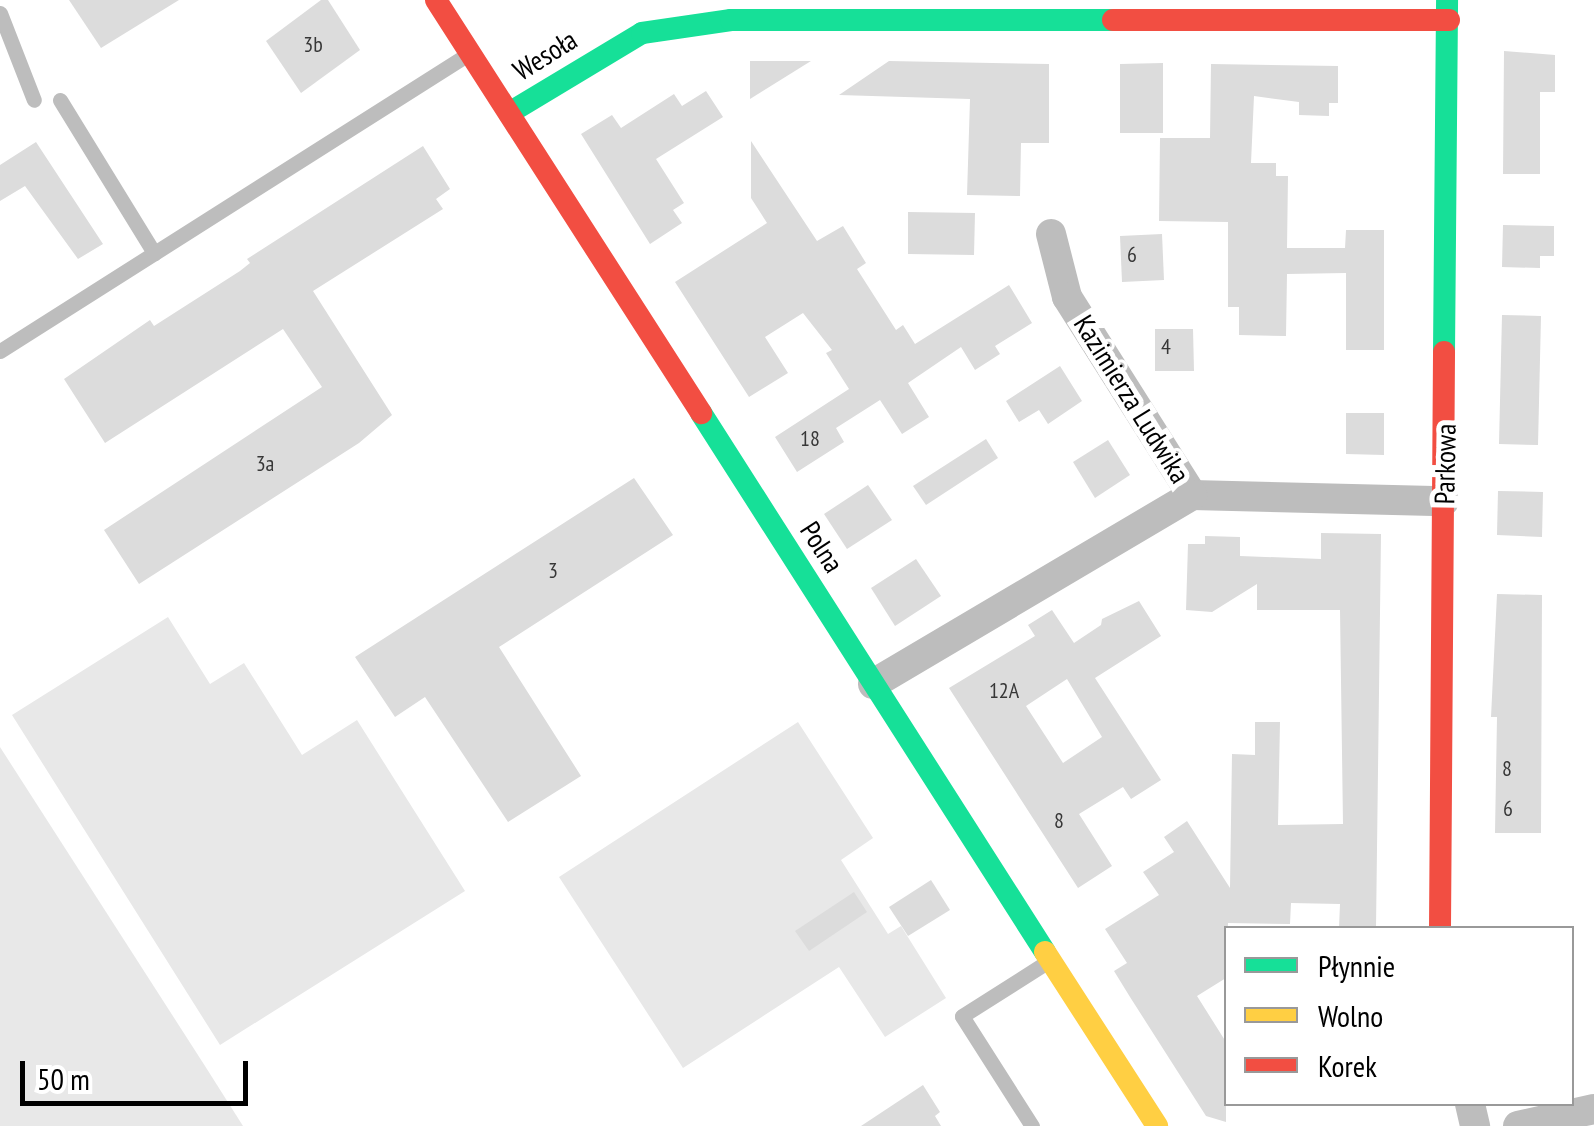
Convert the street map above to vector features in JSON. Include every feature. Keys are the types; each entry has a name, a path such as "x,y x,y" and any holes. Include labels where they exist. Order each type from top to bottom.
{"street":[{"name":"Polna","path":"436,0 1156,1126"},
{"name":"Wesoła","path":"510,113 642,33 713,22 1448,10"},
{"name":"Parkowa","path":"1440,926 1448,10"},
{"name":"Kazimierza Ludwika","path":"1051,234 1067,297 1192,494 1444,501"},
{"path":"873,684 1192,494"},
{"path":"1518,1126 1594,1109"}],"lane":[{"path":"0,13 34,100"},
{"path":"0,351 470,53"},
{"path":"60,100 154,254"},
{"path":"1032,1126 962,1016 1050,959"}],"shaded area":[{"path":"168,617 210,684 244,663 302,755 357,720 465,891 220,1045 12,715"},
{"path":"798,722 873,838 841,860 888,934 901,926 946,998 885,1037 839,967 683,1068 559,877"},
{"path":"0,747 205,1066 243,1126 0,1126"}],"building":[{"path":"69,0 179,0 101,48"},
{"path":"321,0 328,0 360,50 301,93 266,41"},
{"path":"1504,51 1555,55 1555,92 1540,92 1540,174 1503,174"},
{"path":"750,61 811,61 750,99"},
{"path":"889,61 1049,64 1049,143 1021,143 1020,196 967,195 970,99 839,95"},
{"path":"1163,63 1163,133 1120,133 1120,64"},
{"path":"1211,64 1338,66 1338,103 1329,103 1329,116 1299,115 1299,102 1254,96 1251,163 1276,163 1276,176 1288,176 1287,248 1345,248 1346,230 1384,230 1384,350 1346,350 1346,273 1287,274 1286,336 1239,335 1239,307 1228,307 1228,222 1159,221 1160,138 1210,138"},
{"path":"706,91 723,117 656,159 684,203 673,210 682,223 650,244 581,134 612,115 621,128 674,94 682,106"},
{"path":"751,141 817,241 843,226 866,263 857,269 896,330 903,325 915,344 1009,285 1032,323 995,346 1000,354 975,370 961,347 908,383 929,417 902,434 880,400 836,428 844,442 797,472 775,437 849,389 826,353 832,350 803,313 765,337 788,373 749,397 675,282 767,223 751,198"},
{"path":"36,142 103,244 78,259 25,186 0,201 0,165"},
{"path":"423,146 450,189 436,199 443,209 313,291 392,415 359,443 139,584 104,530 322,387 283,329 105,443 64,379 150,320 154,326 240,271 250,263 247,259"},
{"path":"908,212 975,213 974,255 908,254"},
{"path":"1503,225 1554,226 1554,256 1540,256 1540,268 1502,267"},
{"path":"1162,234 1164,280 1122,282 1120,236"},
{"path":"1502,315 1541,316 1538,445 1499,444"},
{"path":"1155,329 1193,329 1194,371 1155,371"},
{"path":"1060,366 1082,401 1048,424 1039,410 1019,422 1006,401"},
{"path":"1346,413 1384,413 1384,455 1346,454"},
{"path":"986,439 998,458 926,505 913,486"},
{"path":"1108,440 1130,475 1095,498 1073,462"},
{"path":"634,478 673,535 499,647 581,776 508,822 425,697 395,717 355,657"},
{"path":"868,485 892,520 847,549 824,514"},
{"path":"1498,491 1543,492 1542,537 1497,535"},
{"path":"1321,533 1381,534 1376,926 1339,926 1340,904 1291,903 1290,924 1224,926 1224,979 1197,996 1224,1039 1226,1122 1206,1116 1130,997 1114,971 1127,963 1105,929 1159,895 1143,872 1174,852 1164,837 1187,821 1230,888 1232,754 1255,755 1255,722 1280,722 1278,825 1343,824 1340,610 1257,610 1257,584 1212,612 1186,610 1188,544 1205,544 1205,536 1240,537 1240,556 1321,559"},
{"path":"916,559 941,596 895,626 871,588"},
{"path":"1497,594 1542,595 1541,833 1495,833 1497,717 1491,717"},
{"path":"1139,601 1161,636 1095,678 1161,780 1131,799 1123,787 1079,814 1112,866 1078,888 949,688 1035,636 1028,625 1052,610 1074,643 1101,625 1102,619","holes":["1067,679 1102,737 1063,763 1026,706"]},
{"path":"931,880 950,910 908,936 889,907"},
{"path":"854,892 867,912 809,951 795,931"},
{"path":"923,1085 940,1112 935,1116 941,1126 861,1126"}],"traffic: fast":[{"path":"1444,352 1447,0"},
{"path":"509,113 642,33 731,20 1113,20"},
{"path":"701,413 1045,952"}],"traffic: slow":[{"path":"1045,952 1157,1126"}],"traffic: jam":[{"path":"436,0 701,413"},
{"path":"1113,20 1449,20"},
{"path":"1440,926 1444,352"}]}
